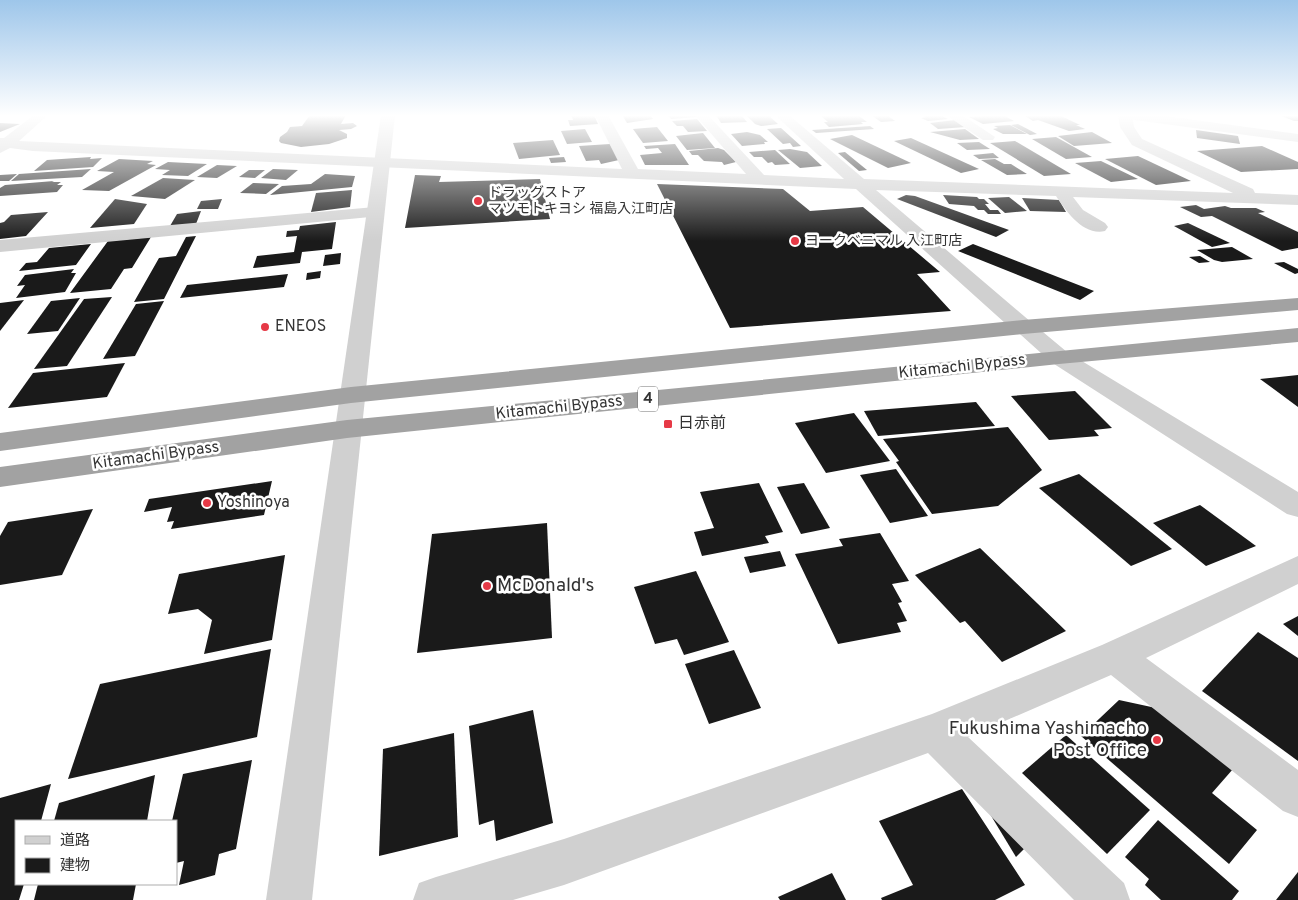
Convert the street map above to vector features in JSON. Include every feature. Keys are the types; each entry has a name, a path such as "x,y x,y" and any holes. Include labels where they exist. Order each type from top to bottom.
{"highway":[{"name":"Kitamachi Bypass","path":"0,442 351,395 1023,327 1298,304"},
{"name":"Kitamachi Bypass","path":"0,478 347,429 1059,357 1298,336"}],"street":[{"path":"238,157 1258,199 1294,207"},
{"path":"289,900 351,395 383,157"},
{"path":"624,157 633,174"},
{"path":"738,157 758,179"},
{"path":"828,157 1059,357 1298,506"},
{"path":"1169,157 1258,199"},
{"path":"1061,192 1077,214 1100,227"},
{"path":"0,246 375,212"},
{"path":"436,900 564,862 934,732 1115,656 1298,569"},
{"path":"1115,656 1298,796"},
{"path":"934,732 1107,900"}],"building":[{"path":"91,157 90,159 102,158 93,167 34,171 47,160"},
{"path":"518,157 540,157 519,159"},
{"path":"564,157 566,162 551,163 549,158"},
{"path":"584,157 617,157 619,160 601,164 599,160 586,161"},
{"path":"641,157 684,157 689,165 645,165"},
{"path":"700,157 731,157 736,162 724,165 722,162 704,161"},
{"path":"762,157 782,157 790,164 775,165 772,162 768,163"},
{"path":"787,157 812,157 822,166 800,168"},
{"path":"843,157 851,157 867,170 859,171"},
{"path":"866,157 898,157 911,163 888,168"},
{"path":"928,157 953,157 979,169 961,173"},
{"path":"976,157 999,158 979,159"},
{"path":"1013,157 1042,157 1071,174 1044,176"},
{"path":"1063,157 1092,157 1066,159"},
{"path":"1140,157 1191,181 1156,185 1105,159"},
{"path":"1210,157 1287,157 1298,162 1298,169 1241,172"},
{"path":"119,159 153,161 147,164 156,165 109,191 82,190 114,172 97,171"},
{"path":"995,159 1004,164 1011,164 1027,174 1007,175 981,160"},
{"path":"1101,161 1138,179 1111,182 1075,163"},
{"path":"168,162 207,164 188,176 162,175 170,170 155,169"},
{"path":"217,165 237,166 217,178 197,177"},
{"path":"91,169 82,177 11,181 19,174"},
{"path":"273,169 298,170 286,180 261,178"},
{"path":"249,170 265,170 255,178 239,177"},
{"path":"17,174 9,181 0,181 0,175"},
{"path":"325,174 355,176 352,187 270,195 282,186 311,184"},
{"name":"ドラッグストア マツモトキヨシ 福島入江町店","path":"415,175 441,176 439,182 540,179 550,219 405,228"},
{"path":"163,178 195,180 165,199 131,196"},
{"path":"54,181 52,182 61,182 57,185 63,185 57,192 0,196 0,188 5,185"},
{"path":"253,183 279,184 266,194 240,193"},
{"name":"ヨークベニマル 入江町店","path":"657,184 783,189 810,211 863,207 940,272 917,274 951,311 730,328"},
{"path":"352,190 350,207 311,212 316,193"},
{"path":"906,195 915,196 1009,230 996,237 897,199"},
{"path":"943,195 984,199 989,204 985,204 990,210 998,210 1001,214 988,214 974,206 949,204"},
{"path":"1009,197 1027,211 1005,213 988,198"},
{"path":"1022,198 1059,200 1066,212 1030,211"},
{"path":"115,199 147,204 134,224 90,228"},
{"path":"222,199 218,209 197,209 201,201"},
{"path":"1196,205 1204,209 1225,206 1231,208 1256,208 1265,212 1258,213 1298,232 1298,248 1282,251 1212,216 1201,217 1180,207"},
{"path":"201,211 196,224 170,226 177,214"},
{"path":"48,212 26,236 0,239 0,223 4,222 11,215"},
{"path":"336,222 332,249 302,252 300,263 253,268 257,256 294,252 297,236 286,237 287,231 299,230 300,226"},
{"path":"1188,223 1230,243 1212,247 1174,226"},
{"path":"196,236 164,299 134,302 159,258 176,256 186,237"},
{"path":"151,237 132,268 124,269 111,289 70,293 108,241"},
{"path":"91,244 76,265 19,271 26,263 37,262 49,248"},
{"path":"973,244 1094,291 1080,300 958,251"},
{"path":"1232,247 1253,259 1222,262 1214,260 1197,250"},
{"path":"341,253 340,264 323,266 325,255"},
{"path":"1200,256 1210,262 1199,263 1189,257"},
{"path":"1284,262 1298,269 1298,273 1295,274 1274,263"},
{"path":"74,269 71,273 76,273 65,292 16,298 25,285 17,286 25,275"},
{"path":"321,271 320,278 306,280 307,273"},
{"path":"288,274 284,287 180,298 187,285"},
{"path":"112,297 67,366 34,369 84,299"},
{"path":"80,298 58,331 27,334 51,301"},
{"path":"24,300 0,331 0,303"},
{"path":"164,301 135,356 103,359 136,304"},
{"path":"125,363 107,397 8,408 33,373"},
{"path":"1298,375 1298,407 1260,379"},
{"path":"1075,391 1112,428 1094,430 1099,436 1049,440 1011,396"},
{"path":"976,402 995,426 878,436 864,411"},
{"path":"854,413 890,461 826,473 795,423"},
{"path":"1008,427 1042,470 998,506 932,514 896,462 899,461 883,439"},
{"path":"896,469 928,516 890,523 860,475"},
{"path":"1079,474 1172,549 1131,566 1039,488"},
{"name":"Yoshinoya","path":"272,481 264,515 171,529 174,521 167,522 172,507 144,512 149,499"},
{"path":"759,483 783,532 765,536 769,543 702,556 694,532 714,528 700,492"},
{"path":"804,483 830,528 801,534 777,487"},
{"path":"1200,505 1256,546 1206,566 1153,523"},
{"path":"93,509 62,575 0,585 0,536 8,522"},
{"name":"McDonald's","path":"547,523 552,638 417,653 432,534"},
{"path":"880,533 909,581 892,584 902,602 898,603 907,621 897,623 901,632 838,644 795,554 843,546 839,539"},
{"path":"980,548 1066,631 1002,662 965,621 960,623 915,575"},
{"path":"780,551 786,566 750,573 744,557"},
{"path":"285,555 272,640 204,654 212,620 198,609 168,614 179,574"},
{"path":"696,571 729,642 684,655 677,639 655,644 634,587"},
{"path":"1298,616 1298,636 1283,624"},
{"path":"1258,632 1298,658 1298,761 1202,691"},
{"path":"271,649 257,737 68,779 100,684"},
{"path":"734,650 761,708 709,724 685,664"},
{"path":"1119,700 1156,708 1233,769 1212,793 1257,830 1229,864 1081,736"},
{"path":"533,710 553,823 496,841 494,820 479,825 469,726"},
{"path":"454,733 458,837 379,856 383,749"},
{"path":"1066,735 1150,810 1107,854 1022,773"},
{"path":"252,760 236,849 219,854 215,875 179,885 184,861 178,862 178,820 172,820 183,774"},
{"path":"155,775 147,820 54,820 59,803"},
{"path":"51,784 41,820 15,820 15,885 24,885 19,900 0,900 0,798"},
{"path":"962,789 1025,885 995,900 882,900 881,898 913,885 879,821"},
{"path":"990,814 1035,838 1016,857"},
{"path":"1158,820 1239,891 1232,900 1161,900 1145,885 1149,879 1125,857"},
{"path":"1298,872 1298,900 1276,900"},
{"path":"832,873 846,900 780,900 778,897"},
{"path":"38,885 136,885 133,900 34,900"}],"place":[{"name":"ドラッグストア マツモトキヨシ 福島入江町店","path":"478,201"},
{"name":"ヨークベニマル 入江町店","path":"795,241"},
{"name":"ENEOS","path":"265,327"},
{"name":"日赤前","path":"668,424"},
{"name":"Yoshinoya","path":"207,503"},
{"name":"McDonald's","path":"487,586"},
{"name":"Fukushima Yashimacho Post Office","path":"1157,740"}]}
